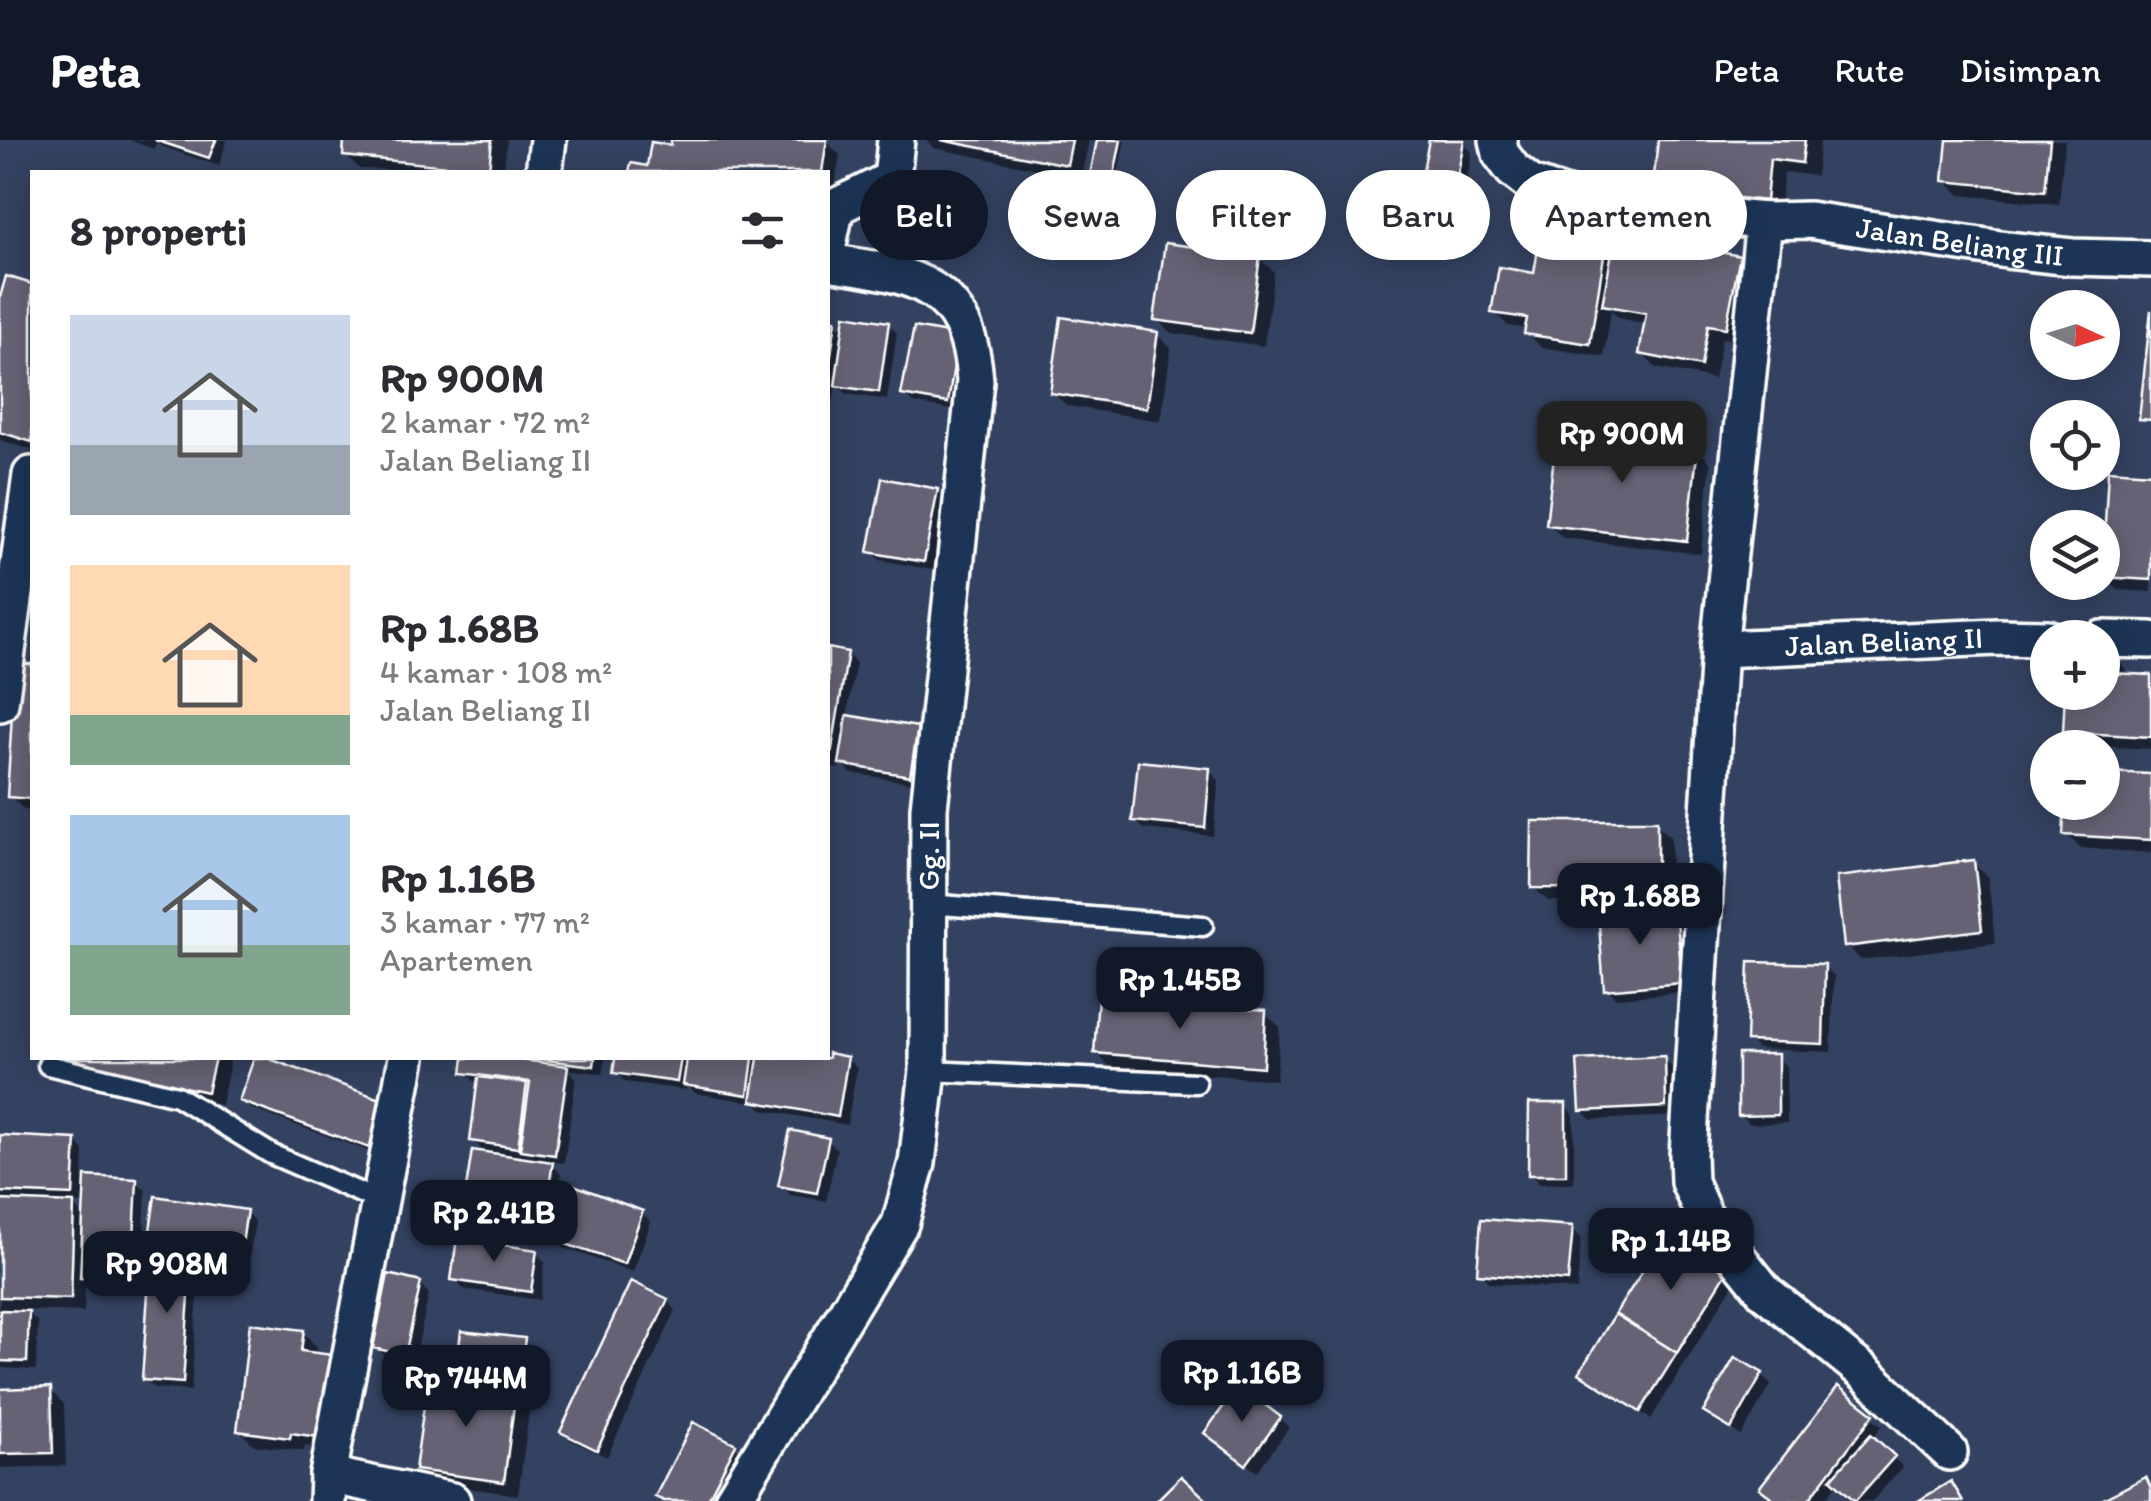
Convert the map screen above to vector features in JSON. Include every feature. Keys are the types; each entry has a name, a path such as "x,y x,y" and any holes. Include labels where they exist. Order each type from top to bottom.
{"street":[{"path":"544,170 548,140"},
{"path":"830,235 836,207 892,179 896,140"},
{"name":"Jalan Beliang III","path":"1498,140 1501,154 1531,184 1590,204 1764,221 1809,220 2007,250 2151,260"},
{"path":"1764,221 1719,649 1689,1182 1714,1233 1765,1292 1864,1372 1949,1452"},
{"name":"Gg. II","path":"732,1501 900,1224 917,1163 928,1070 929,808 975,381 973,358 957,311 940,294 891,271 830,262"},
{"path":"0,704 21,472"},
{"name":"Jalan Beliang II","path":"1719,649 2030,638"},
{"path":"2120,639 2151,640"},
{"path":"407,1060 328,1489 452,1501"}],"lane":[{"path":"929,904 1203,926"},
{"path":"48,1065 177,1096 271,1154 380,1201"},
{"path":"928,1070 1196,1083"}],"building":[{"path":"155,140 216,140 209,158"},
{"path":"344,140 492,140 489,170 343,156"},
{"path":"671,140 827,140 822,170 629,170 631,163 647,166 651,142 671,145"},
{"path":"941,140 1072,140 1067,165"},
{"path":"1097,140 1121,140 1115,170 1091,170"},
{"path":"1429,140 1464,140 1459,170 1423,170"},
{"path":"1658,140 1805,140 1802,163 1770,159 1766,201 1747,199 1747,170 1655,170"},
{"path":"1947,140 2050,140 2045,191 1943,181"},
{"path":"1165,243 1176,245 1176,260 1259,260 1250,333 1154,320"},
{"path":"1536,260 1603,260 1590,344 1524,334 1527,318 1491,313 1499,267 1534,273"},
{"path":"1611,260 1739,260 1726,328 1708,325 1701,366 1639,354 1646,313 1602,305"},
{"path":"6,276 30,283 30,441 0,432 0,297"},
{"path":"2151,310 2151,420 2139,419"},
{"path":"845,315 889,322 879,392 835,386"},
{"path":"1061,317 1158,332 1147,408 1050,393"},
{"path":"830,319 836,320 830,361"},
{"path":"914,327 959,335 948,403 901,395"},
{"path":"1557,430 1698,446 1687,541 1546,525"},
{"path":"2120,471 2151,473 2151,580 2120,578 2120,510 2106,510 2107,490 2120,490"},
{"path":"882,478 938,489 924,562 868,552"},
{"path":"830,648 848,652 830,761"},
{"path":"15,664 30,664 30,799 7,797"},
{"path":"2120,673 2151,675 2151,737 2120,735 2120,730 2063,730 2064,710 2120,710"},
{"path":"847,715 918,727 910,776 839,764"},
{"path":"1138,761 1210,768 1205,828 1132,821"},
{"path":"2120,773 2151,774 2151,840 2063,835 2064,820 2120,820"},
{"path":"1532,821 1657,821 1657,889 1531,888"},
{"path":"1974,860 1982,930 1844,947 1836,877"},
{"path":"1676,906 1682,983 1604,990 1598,912"},
{"path":"1749,962 1825,964 1823,1044 1746,1041"},
{"path":"1098,997 1266,1010 1263,1067 1094,1053"},
{"path":"830,1053 848,1057 838,1117 751,1101 758,1060 830,1060"},
{"path":"1738,1054 1778,1054 1778,1115 1738,1116"},
{"path":"1665,1056 1666,1107 1580,1111 1577,1060"},
{"path":"66,1060 215,1060 207,1092"},
{"path":"253,1060 273,1060 389,1102 372,1149 239,1101"},
{"path":"464,1060 522,1060 568,1066 555,1155 520,1150 530,1082 462,1073"},
{"path":"546,1060 595,1060 594,1066"},
{"path":"615,1060 681,1060 677,1082 613,1073"},
{"path":"687,1060 753,1060 748,1095 683,1085"},
{"path":"478,1077 527,1083 518,1148 470,1141"},
{"path":"1529,1103 1566,1103 1566,1175 1528,1175"},
{"path":"790,1130 829,1138 817,1193 778,1186"},
{"path":"0,1135 76,1139 73,1195 0,1192"},
{"path":"472,1150 553,1162 543,1225 462,1214"},
{"path":"85,1176 137,1179 132,1280 80,1278"},
{"path":"571,1184 643,1211 624,1264 551,1239"},
{"path":"155,1196 247,1210 241,1251 149,1237"},
{"path":"0,1200 74,1203 71,1299 0,1297"},
{"path":"1481,1219 1573,1226 1568,1281 1477,1274"},
{"path":"1666,1234 1727,1272 1677,1353 1615,1314"},
{"path":"457,1238 537,1250 531,1292 451,1280"},
{"path":"151,1249 192,1252 183,1383 142,1380"},
{"path":"388,1274 421,1282 405,1355 373,1348"},
{"path":"631,1281 668,1299 597,1450 560,1432"},
{"path":"0,1310 29,1311 27,1362 0,1361"},
{"path":"1615,1314 1677,1353 1640,1412 1579,1373"},
{"path":"250,1323 304,1330 301,1351 341,1356 331,1439 237,1431"},
{"path":"461,1331 525,1338 519,1387 455,1380"},
{"path":"1735,1357 1763,1373 1731,1429 1703,1412"},
{"path":"428,1377 516,1390 504,1482 415,1470"},
{"path":"1239,1385 1281,1417 1246,1465 1204,1433"},
{"path":"1838,1386 1874,1414 1808,1501 1776,1501 1759,1488"},
{"path":"51,1387 53,1453 0,1454 0,1389"},
{"path":"693,1422 736,1444 707,1501 664,1501 655,1497"},
{"path":"1871,1434 1895,1456 1855,1501 1831,1479"},
{"path":"1181,1476 1208,1501 1156,1501"},
{"path":"2146,1477 2151,1501 2099,1501"},
{"path":"1951,1481 1963,1501 1918,1501"}]}
